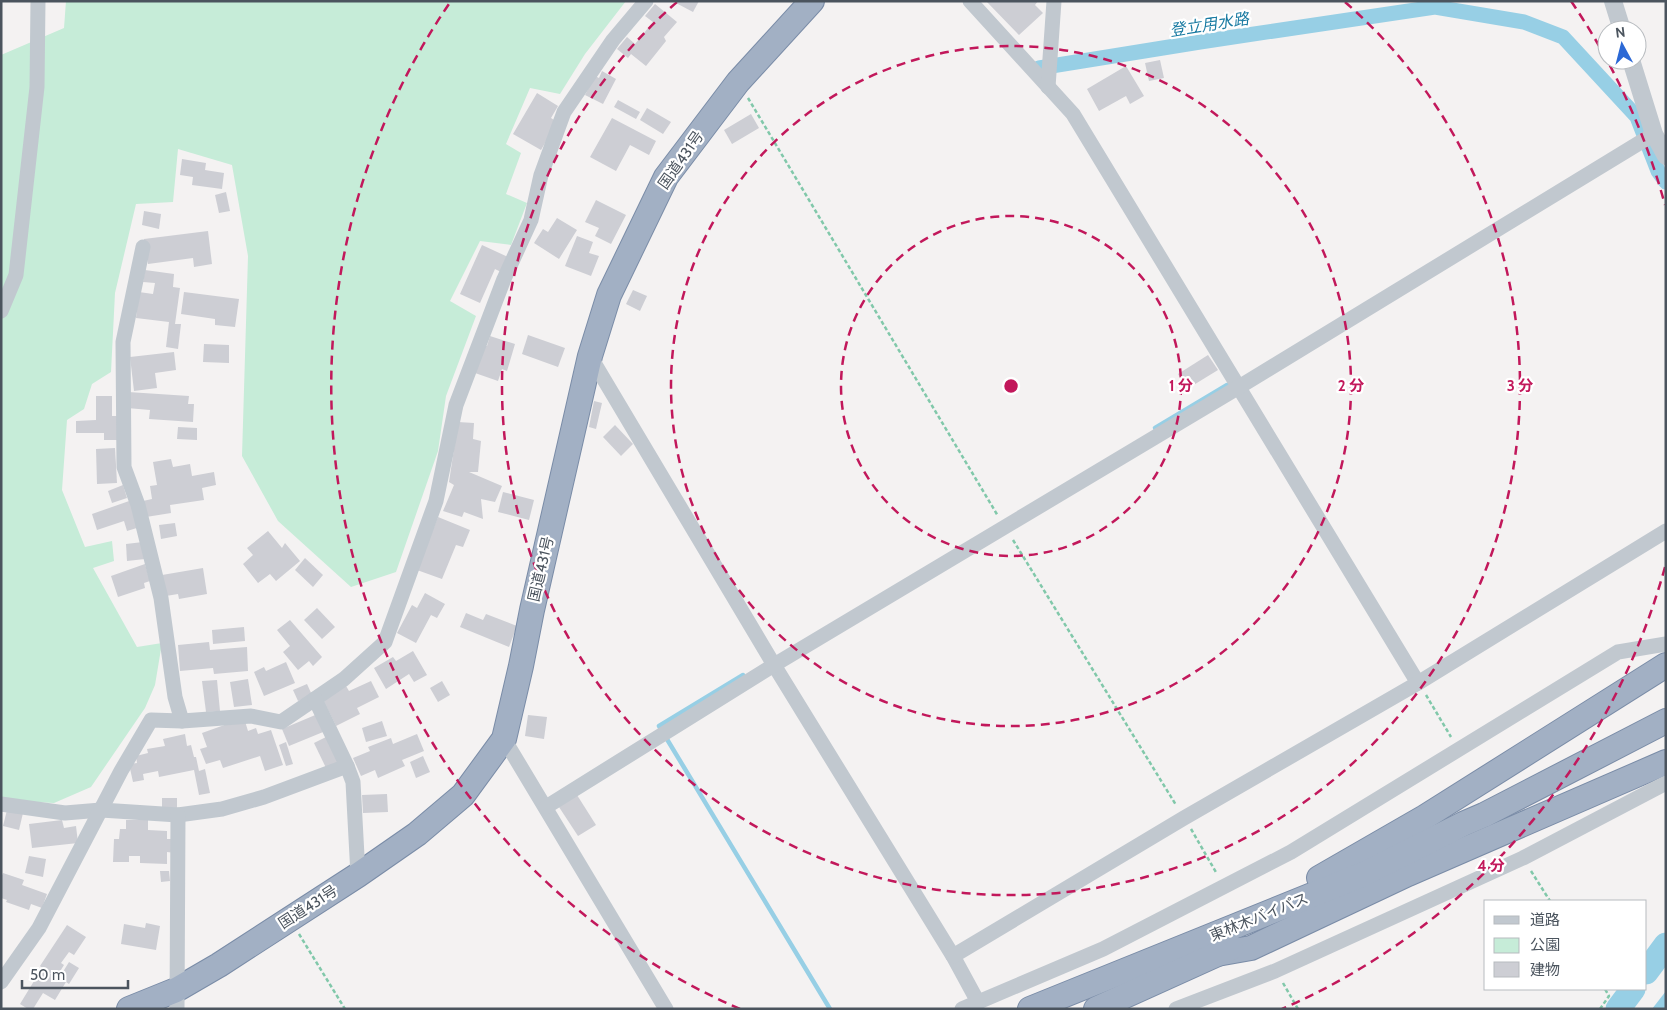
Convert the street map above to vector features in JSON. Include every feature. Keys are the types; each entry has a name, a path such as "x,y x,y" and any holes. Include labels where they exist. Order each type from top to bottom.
{"highway":[{"name":"国道431号","path":"129,1009 177,999 219,965 358,875 417,834 463,795 504,739 590,356 609,295 666,177 738,82 812,1"},
{"path":"1160,957 1266,907 1359,856 1666,666"},
{"name":"東林木バイパス","path":"1030,1009 1364,874 1484,815 1666,721"},
{"path":"1217,954 1251,948 1408,874 1666,762"},
{"name":"東林木バイパス","path":"1096,1009 1367,883 1466,828 1484,815"}],"street":[{"path":"1,311 16,274 37,87 38,1"},
{"path":"1,982 40,928 121,771 151,720 182,721 251,716 281,722 344,679 385,642 436,501 456,404 504,279 531,220 541,175 564,112 613,40 646,1"},
{"path":"970,1 1073,114 1418,683"},
{"path":"1048,87 1054,1"},
{"path":"1613,1 1619,20"},
{"path":"1634,70 1654,134 1666,156"},
{"path":"546,807 774,665 1239,387 1654,134"},
{"path":"143,247 123,342 124,467 138,505 158,589 175,697 182,721"},
{"path":"590,356 774,665 953,956 978,1002"},
{"path":"953,956 1184,818 1418,683 1666,531"},
{"path":"962,1009 1103,949 1292,852 1618,652 1666,644"},
{"path":"315,699 353,782 358,875"},
{"path":"504,739 666,1009"},
{"path":"1,804 65,813 101,810 178,815 222,809 264,797 347,766"},
{"path":"1176,1009 1275,971 1522,858 1666,783"},
{"path":"177,999 178,815"}],"path":[{"path":"738,82 1004,526 1218,876"},
{"path":"1418,683 1453,740"},
{"path":"1522,858 1549,900"},
{"path":"289,918 345,1009"},
{"path":"1600,1009 1609,996 1606,990"}],"green space":[{"path":"66,1 626,1 585,54 560,94 530,88 506,144 521,153 506,194 527,203 511,245 480,241 450,301 476,316 446,396 438,451 396,572 351,587 278,521 242,456 248,256 232,165 178,149 173,202 136,204 115,293 111,372 92,384 84,409 67,420 62,490 85,547 112,541 114,561 93,568 137,647 162,643 155,685 145,708 91,787 54,803 1,800 1,55 64,28"}],"water":[{"path":"1666,991 1666,1007 1663,1009 1652,1009"}],"building":[{"path":"676,1 699,1 693,12 676,3"},
{"path":"986,1 1038,1 1035,5 1043,13 1019,35"},
{"path":"655,4 677,22 664,37 666,41 646,66 631,54 628,58 617,49 627,37 635,44 653,22 645,16"},
{"path":"1160,60 1164,78 1149,81 1145,63"},
{"path":"1126,66 1144,96 1130,104 1126,96 1099,111 1087,89"},
{"path":"602,71 616,79 603,104 585,95 595,76 599,78"},
{"path":"537,93 558,106 551,118 557,122 541,150 513,134"},
{"path":"618,100 640,112 636,119 614,107"},
{"path":"647,108 671,122 663,134 640,120"},
{"path":"751,114 759,128 732,144 724,130"},
{"path":"612,118 656,141 649,155 630,145 616,171 590,157"},
{"path":"182,159 206,163 205,170 224,173 222,189 192,185 193,177 180,175"},
{"path":"226,192 230,211 219,213 215,195"},
{"path":"596,200 626,215 611,244 595,236 599,228 585,222"},
{"path":"144,211 161,214 159,229 142,225"},
{"path":"557,218 577,230 559,259 534,243 543,229 548,232"},
{"path":"208,231 212,264 194,267 193,258 148,264 144,239"},
{"path":"577,236 593,242 589,253 599,256 591,276 565,266"},
{"path":"482,245 508,257 501,272 495,269 480,303 460,294"},
{"path":"145,270 174,274 173,287 180,288 175,324 181,324 178,349 166,347 169,322 136,318 139,292 153,294 155,283 143,282"},
{"path":"633,290 647,296 640,311 626,304"},
{"path":"184,292 239,299 235,327 215,325 215,319 181,314"},
{"path":"528,335 565,348 558,367 522,354"},
{"path":"490,336 515,344 507,371 502,369 498,381 475,373 483,345 487,346"},
{"path":"204,344 229,345 229,363 203,362"},
{"path":"174,352 176,370 155,373 157,388 134,391 130,357"},
{"path":"1208,355 1218,370 1187,389 1178,374"},
{"path":"128,392 189,396 188,404 194,404 193,422 149,419 150,410 127,408"},
{"path":"96,396 112,396 112,416 119,416 119,440 104,440 104,433 76,433 76,421 96,420"},
{"path":"594,401 602,403 596,429 589,427"},
{"path":"458,422 474,423 473,439 481,441 478,472 469,472 502,486 495,502 481,499 483,519 464,512 462,517 443,511 454,485 449,482"},
{"path":"615,425 633,444 621,456 603,437"},
{"path":"178,427 197,428 197,440 177,439"},
{"path":"115,448 117,483 97,484 96,449"},
{"path":"171,459 173,467 190,464 192,476 214,472 216,485 202,488 204,500 170,505 171,513 146,517 143,501 152,499 150,486 157,485 153,462"},
{"path":"123,485 127,498 112,503 108,491"},
{"path":"503,492 534,500 529,520 498,512"},
{"path":"132,500 140,527 127,531 124,521 97,530 92,514"},
{"path":"438,517 470,530 463,547 456,545 442,579 417,570"},
{"path":"175,523 177,536 161,539 159,525"},
{"path":"268,531 282,548 285,543 300,561 276,581 270,574 258,583 243,564 253,555 247,548"},
{"path":"143,542 145,559 127,561 126,544"},
{"path":"305,558 323,575 313,587 295,570"},
{"path":"145,564 150,581 144,583 145,588 118,597 111,576"},
{"path":"203,568 207,594 179,599 178,594 166,596 162,575"},
{"path":"425,593 445,604 437,618 431,615 416,643 397,633 412,605 417,608"},
{"path":"317,608 335,627 322,639 304,620"},
{"path":"466,613 483,620 486,614 517,626 509,647 460,627"},
{"path":"290,620 322,657 313,666 309,661 298,670 283,652 290,646 277,630"},
{"path":"244,627 245,641 213,644 212,630"},
{"path":"209,642 210,650 247,647 248,671 214,674 213,668 180,671 178,645"},
{"path":"413,651 427,675 414,682 409,674 386,689 374,668 393,657 396,661"},
{"path":"286,662 295,683 264,696 254,672 264,667 266,671"},
{"path":"248,679 252,705 234,707 230,682"},
{"path":"217,680 220,711 206,712 202,681"},
{"path":"371,681 379,697 357,708 360,714 336,726 322,697 346,686 349,691"},
{"path":"442,681 450,695 438,702 430,688"},
{"path":"307,684 312,695 298,701 293,690"},
{"path":"320,713 328,730 289,746 282,729"},
{"path":"528,715 547,717 544,739 525,736"},
{"path":"244,718 248,731 256,728 258,734 271,730 283,765 265,771 260,756 223,768 220,760 206,764 200,749 207,747 202,733"},
{"path":"382,721 387,736 366,742 362,728"},
{"path":"185,734 187,746 191,745 199,771 205,769 210,793 199,795 194,770 159,777 158,771 143,774 144,780 133,782 129,764 137,763 136,756 148,753 147,749 165,746 163,739"},
{"path":"417,734 424,751 402,760 405,766 378,778 375,770 361,776 353,758 370,751 368,747 391,738 393,744"},
{"path":"330,735 344,764 328,772 314,743"},
{"path":"286,742 293,764 286,766 279,745"},
{"path":"423,756 430,772 416,778 410,762"},
{"path":"387,794 388,812 363,813 362,795"},
{"path":"577,795 596,825 578,836 559,807"},
{"path":"162,798 177,798 177,811 162,811"},
{"path":"7,810 23,813 19,830 3,826"},
{"path":"62,820 64,828 76,826 78,843 32,848 29,824"},
{"path":"126,820 148,820 148,830 167,831 167,839 175,839 175,853 167,852 167,864 140,863 140,856 129,856 129,862 113,862 114,839 119,839 120,829 126,829"},
{"path":"29,856 46,859 43,877 25,873"},
{"path":"160,871 169,871 170,881 161,882"},
{"path":"3,873 24,880 22,885 47,894 42,908 31,904 29,910 6,902 7,900 1,898 1,878"},
{"path":"146,923 160,926 156,950 121,944 124,924 145,928"},
{"path":"67,925 86,937 74,955 69,952 61,963 64,965 59,973 61,975 69,962 79,968 69,984 66,982 55,1000 43,993 33,1009 28,1009 20,1004 42,968 40,966"}],"waterway":[{"name":"登立用水路","path":"1039,68 1435,7 1524,22 1563,37 1637,117 1658,171 1666,182"},
{"path":"1155,428 1227,385"},
{"path":"743,675 659,726 830,1009"},
{"path":"1647,971 1666,945"},
{"path":"1618,1009 1632,990"}]}
